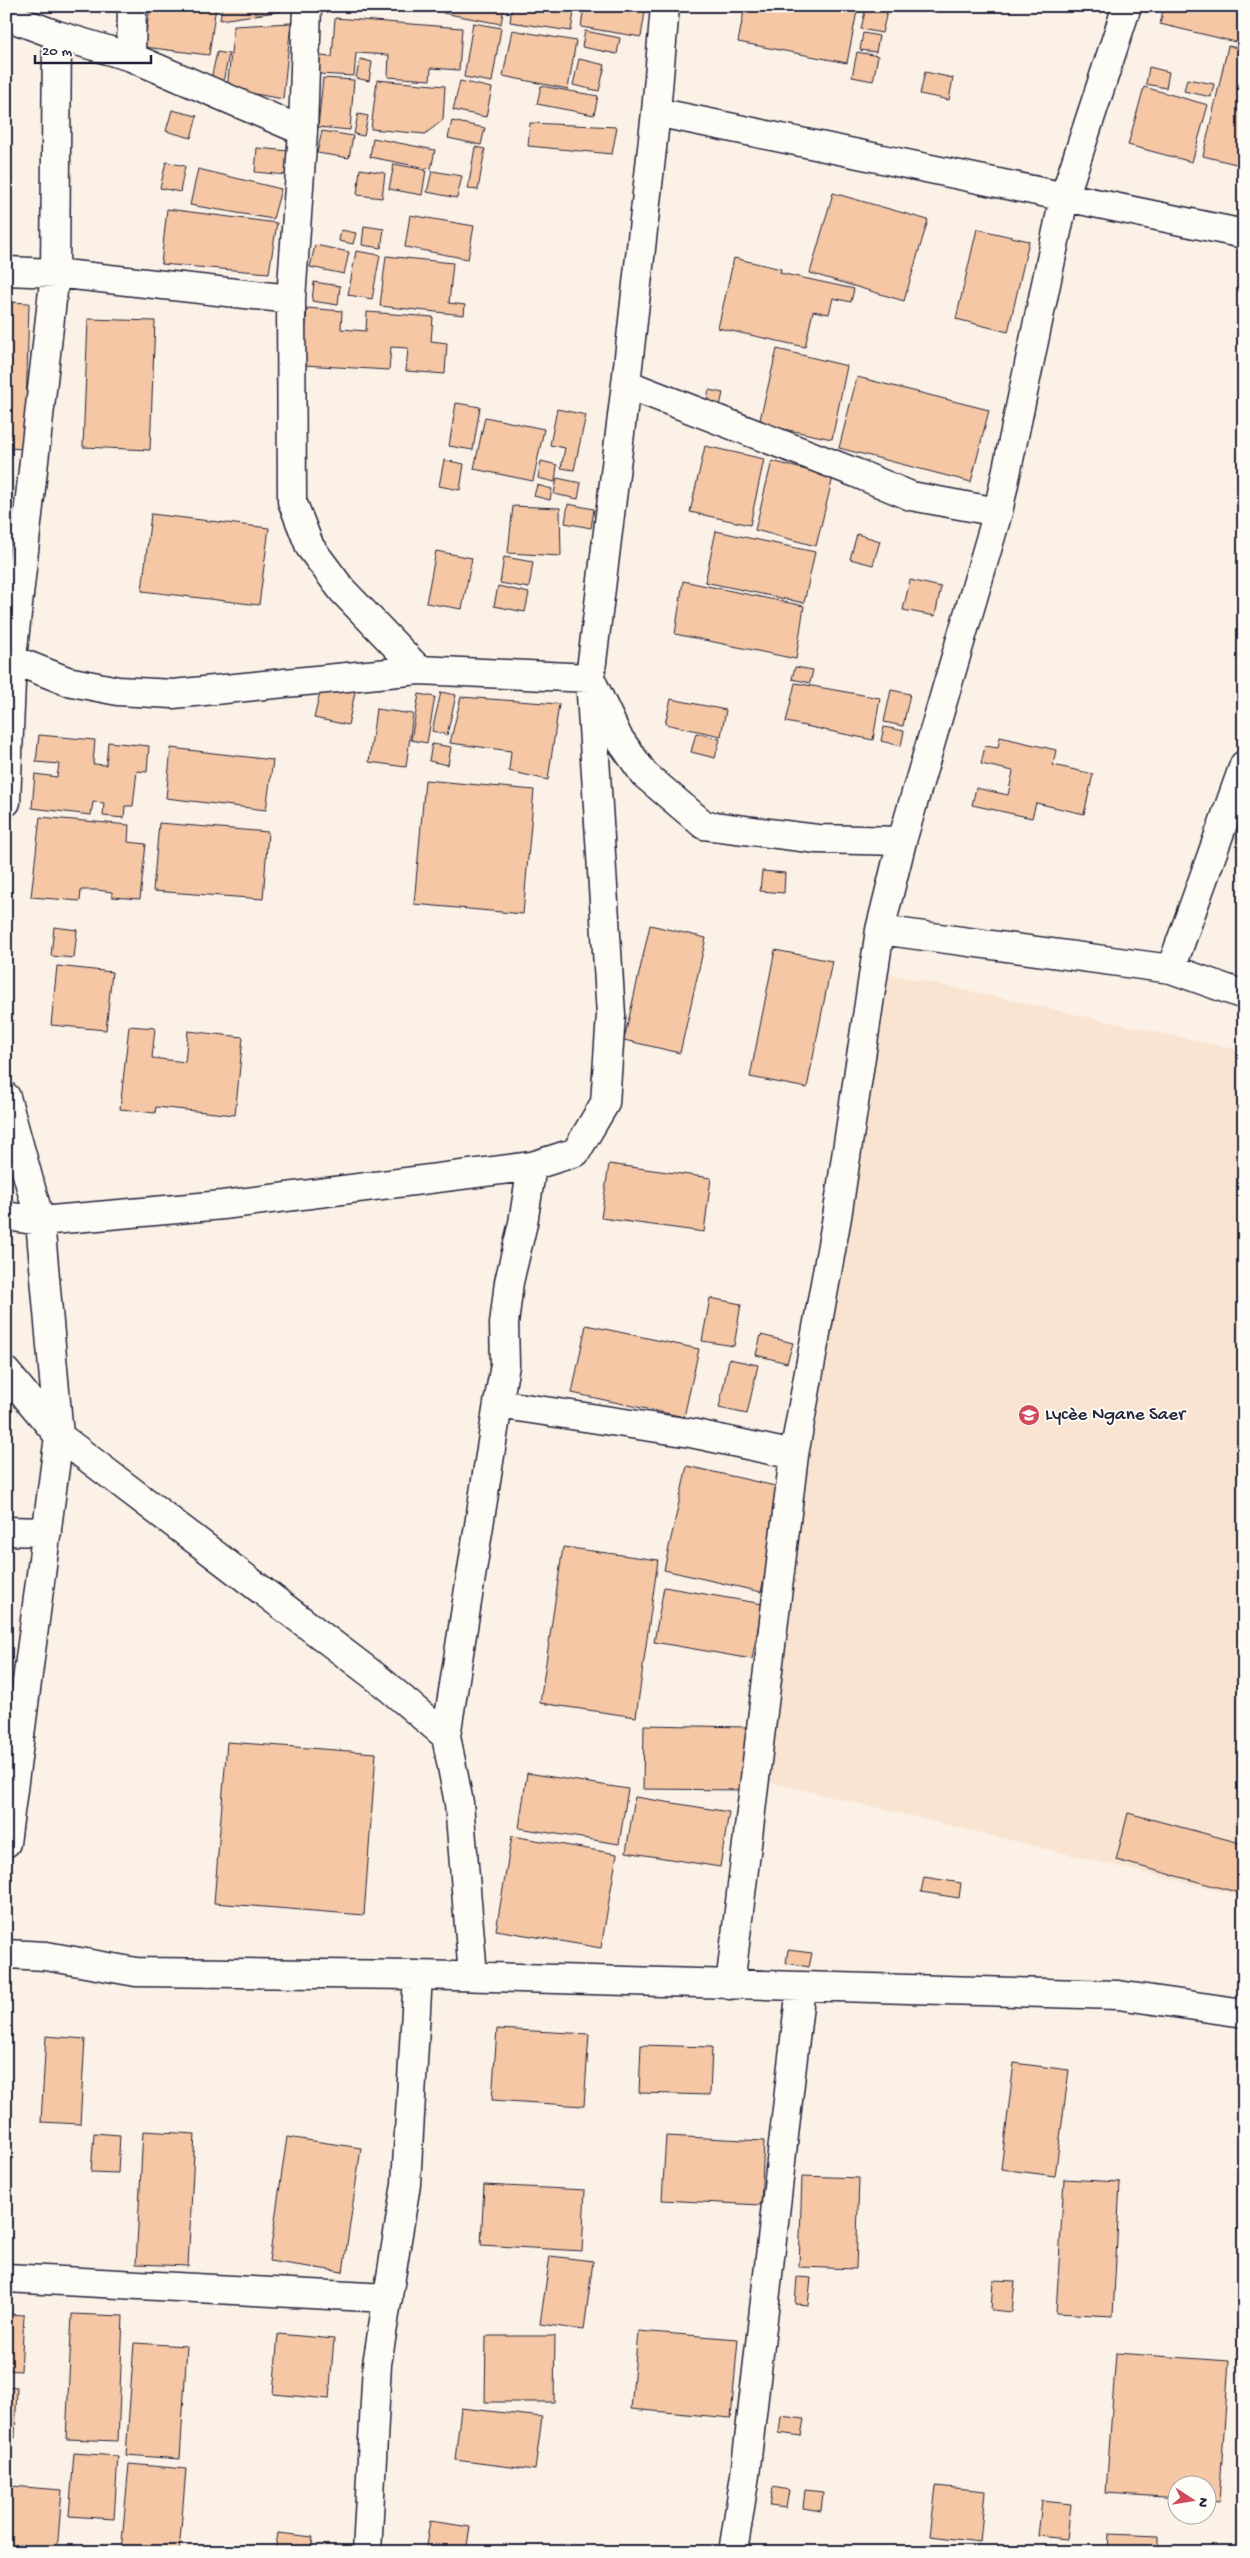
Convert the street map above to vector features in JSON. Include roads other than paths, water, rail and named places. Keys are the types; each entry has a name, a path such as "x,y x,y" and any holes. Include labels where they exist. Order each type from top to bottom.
{"street":[{"path":"131,57 132,6"},
{"path":"307,6 303,131 291,299 292,501 310,547 342,590 419,670"},
{"path":"6,1216 40,1221 223,1205 532,1166 576,1152 605,1103 611,1015 590,678 626,384 656,112 665,6"},
{"path":"730,1985 794,1455 837,1217 880,930 902,841 998,512 1064,198 1127,6"},
{"path":"6,16 57,35 131,57 303,131"},
{"path":"6,802 9,658 55,274 57,35"},
{"path":"656,112 1244,234"},
{"path":"6,271 55,274 291,299"},
{"path":"626,384 847,469 911,496 998,512"},
{"path":"9,658 66,681 118,691 174,694 419,670 590,678"},
{"path":"590,678 618,737 644,774 704,825 817,839 902,841"},
{"path":"1171,968 1244,764"},
{"path":"880,930 1171,968 1244,995"},
{"path":"6,1097 40,1221 59,1436 6,1843"},
{"path":"473,1976 459,1803 446,1736 505,1366 504,1324 509,1282 523,1223 532,1166"},
{"path":"6,1372 59,1436 381,1681 446,1736"},
{"path":"498,1404 692,1433 794,1455"},
{"path":"6,1531 47,1532"},
{"path":"6,1954 46,1956 136,1972 473,1976 1118,1995 1244,2013"},
{"path":"367,2552 377,2364 406,2184 418,1975"},
{"path":"733,2552 745,2475 801,1987"},
{"path":"6,2278 388,2298"}],"place":[{"name":"Lycèe Ngane Saer","path":"1029,1415"}]}
